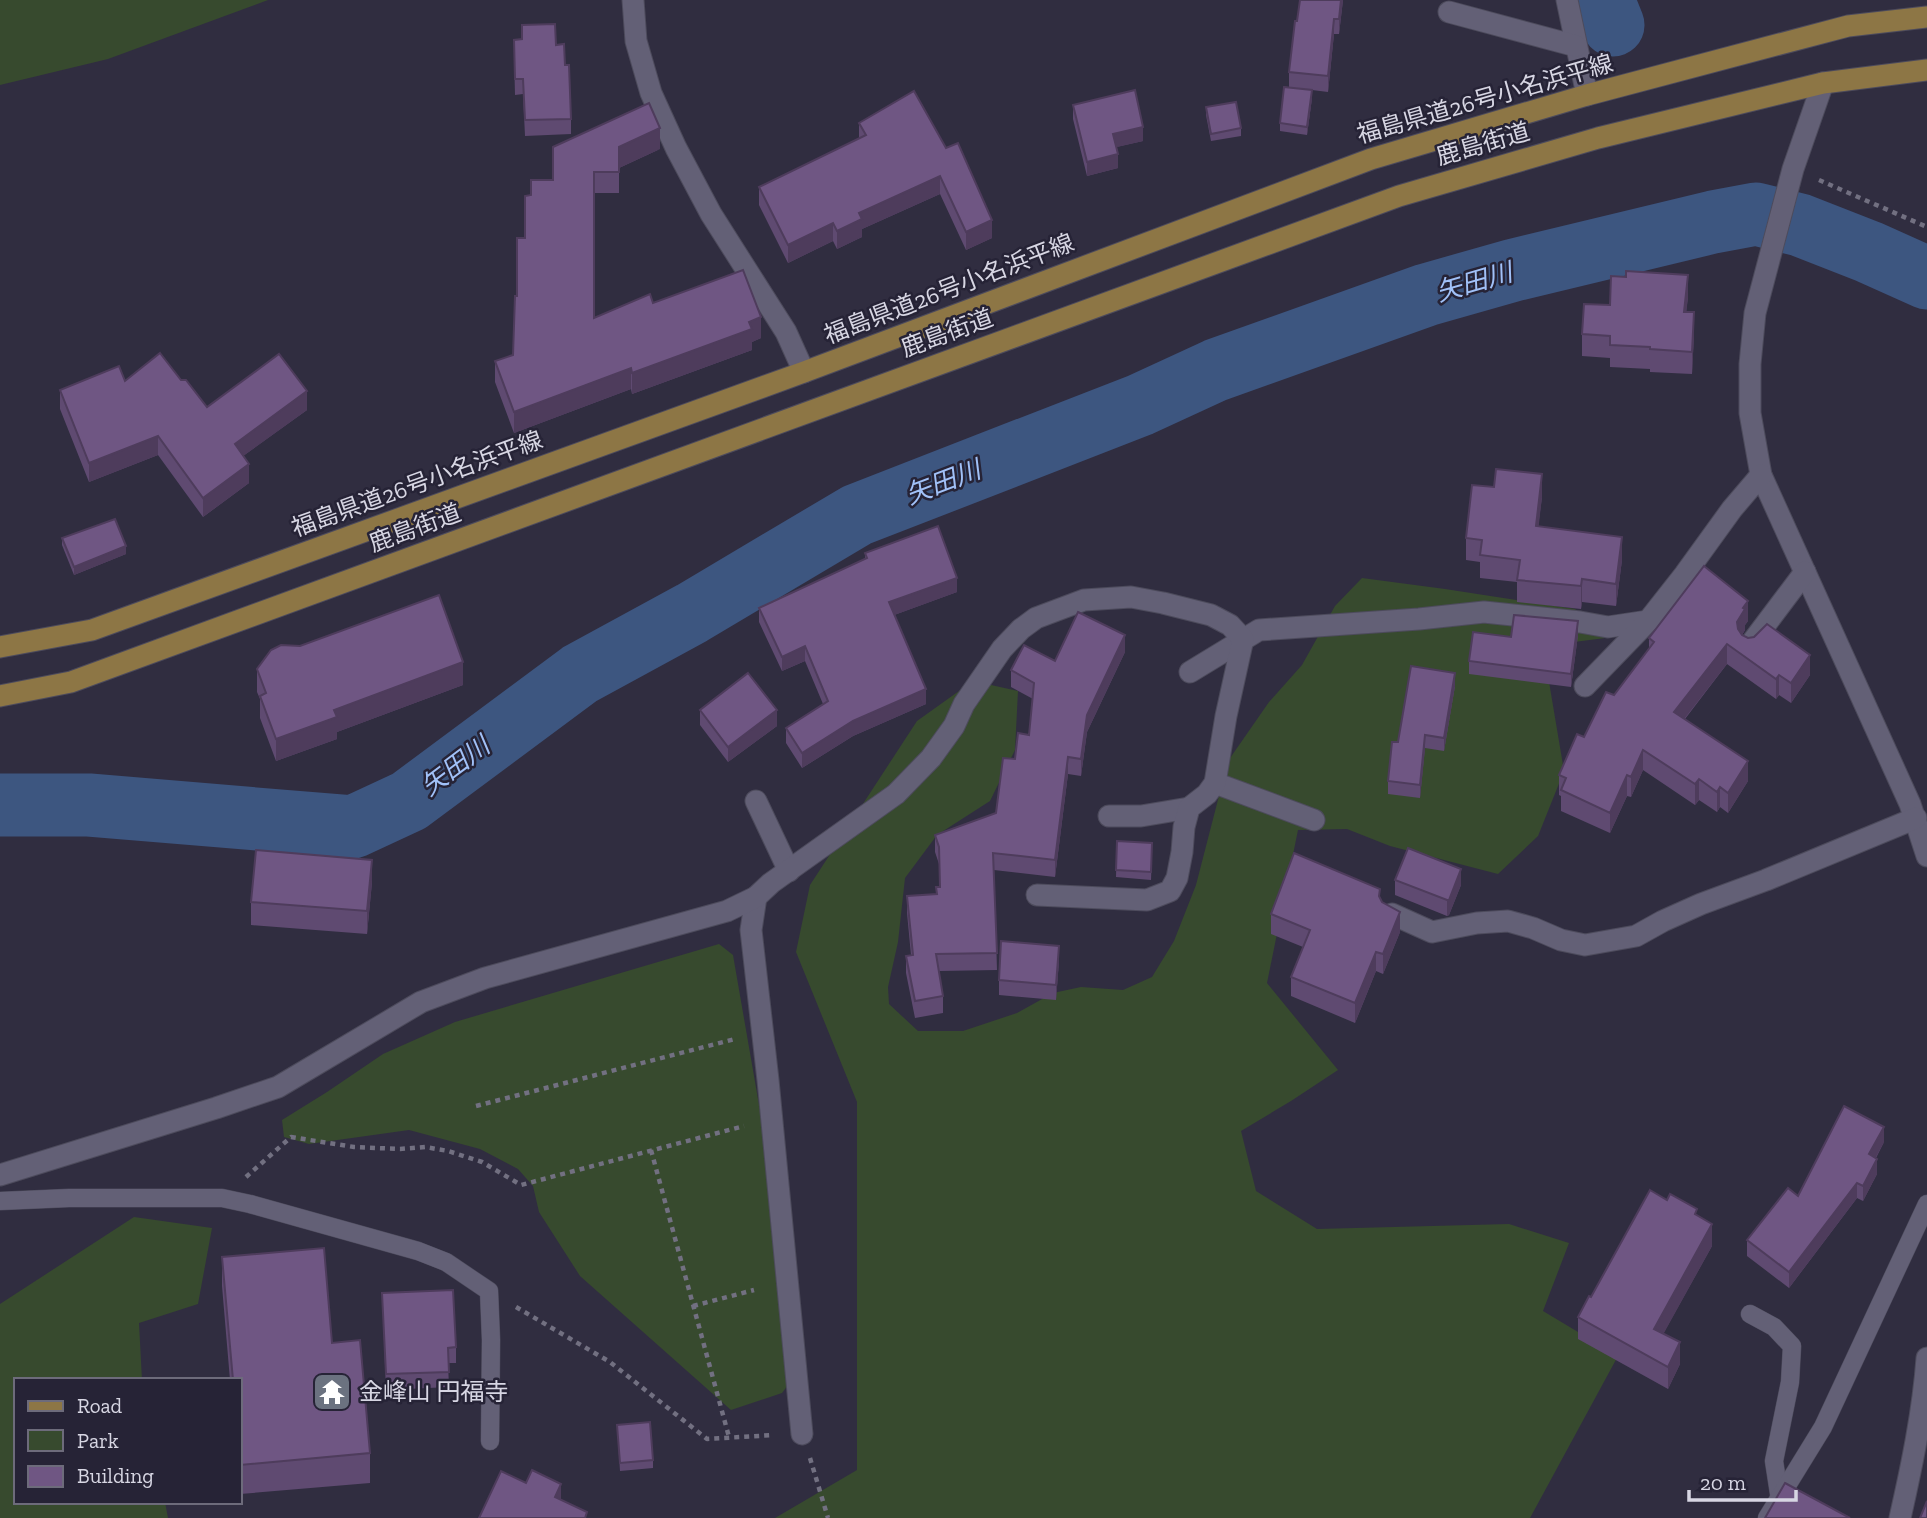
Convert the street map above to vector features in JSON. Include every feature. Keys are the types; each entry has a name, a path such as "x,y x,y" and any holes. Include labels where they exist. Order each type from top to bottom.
{"main road":[{"name":"福島県道26号小名浜平線","path":"0,647 92,630 804,372 1371,159 1587,95 1848,26 1927,18"},
{"name":"鹿島街道","path":"0,696 71,682 1399,196 1598,138 1823,83 1927,70"}],"street":[{"path":"633,0 636,41 651,93 676,148 711,214 786,332 804,372"},
{"path":"1567,0 1587,95"},
{"path":"1449,12 1576,46"},
{"path":"1823,83 1793,169 1755,313 1749,413 1761,475 1916,818 1927,856"},
{"path":"1585,686 1648,621 1731,509 1761,475"},
{"path":"1750,645 1805,572"},
{"path":"0,1175 278,1087 421,1002 485,978 727,911 756,897 771,883 896,794 930,758 954,726 964,704 1002,649 1036,618 1084,600 1131,597 1211,615 1230,625 1243,639"},
{"path":"1190,672 1259,630 1485,612 1608,627 1648,621"},
{"path":"1109,816 1141,817 1189,808 1207,794 1215,783 1243,639"},
{"path":"1215,783 1314,820"},
{"path":"756,801 789,871"},
{"path":"1037,895 1147,900 1170,891 1177,878 1189,808"},
{"path":"1392,914 1432,932 1477,923 1507,921 1561,940 1585,945 1636,936 1663,920 1916,818"},
{"path":"756,897 751,930 802,1434"},
{"path":"1900,1518 1912,1466 1927,1358"}],"lane":[{"path":"0,1201 222,1198 418,1251 446,1262 489,1291 490,1441"},
{"path":"1767,1518 1823,1427 1927,1204"},
{"path":"1750,1314 1774,1327 1792,1346 1790,1382 1774,1461 1780,1500"}],"path":[{"path":"1793,169 1927,227"},
{"path":"476,1106 763,1031"},
{"path":"222,1198 291,1137 354,1147 425,1147 448,1151 482,1162 522,1185 772,1119"},
{"path":"651,1150 729,1437"},
{"path":"693,1306 754,1290"},
{"path":"489,1291 610,1362 707,1438 802,1434 828,1518"}],"green space":[{"path":"0,0 268,0 108,59 0,85"},
{"path":"1362,578 1575,609 1613,637 1543,646 1564,771 1538,836 1498,874 1390,846 1347,829 1298,830 1267,983 1338,1070 1241,1131 1256,1191 1317,1229 1509,1224 1569,1243 1543,1311 1618,1356 1530,1518 775,1518 857,1470 857,1102 796,952 810,885 917,721 973,681 1018,691 1015,750 990,801 937,835 905,878 898,942 888,987 889,1004 918,1031 963,1031 1017,1013 1053,993 1081,987 1123,990 1152,977 1174,941 1196,885 1228,761 1269,702 1302,665 1335,606"},
{"path":"719,944 733,955 804,1364 782,1393 731,1410 580,1276 539,1212 533,1186 518,1169 480,1149 409,1130 309,1144 284,1137 282,1120 383,1054 455,1022"},
{"path":"134,1217 212,1228 198,1304 139,1323 142,1378 14,1378 14,1504 165,1504 168,1518 0,1518 0,1304"}],"building":[{"path":"1300,0 1341,0 1339,19 1334,19 1328,76 1289,72"},
{"path":"555,24 556,45 564,44 565,65 569,65 571,119 525,120 523,79 515,79 514,40 522,39 522,25"},
{"path":"1284,87 1312,90 1307,127 1280,123"},
{"path":"1135,90 1143,127 1113,134 1118,154 1087,162 1073,105"},
{"path":"914,91 946,148 958,143 992,220 966,232 940,176 859,213 862,219 837,231 833,223 788,245 759,187 866,135 859,123"},
{"path":"1236,102 1241,128 1211,134 1206,107"},
{"path":"649,103 660,128 619,147 619,172 594,172 594,318 650,294 653,303 743,270 761,317 749,322 752,329 632,373 631,368 514,412 495,361 513,355 517,238 525,238 525,196 531,195 531,180 553,180 553,147"},
{"path":"1626,271 1688,275 1684,312 1694,312 1692,352 1610,345 1610,336 1582,334 1584,304 1610,305 1611,276 1626,277"},
{"path":"160,353 207,407 279,354 307,391 235,444 249,464 203,498 158,436 89,463 60,390 119,366 125,381"},
{"path":"1496,469 1542,474 1536,526 1622,537 1616,584 1582,579 1581,586 1517,580 1520,560 1480,555 1482,540 1466,538 1472,485 1494,487"},
{"path":"115,519 126,546 74,567 62,538"},
{"path":"938,526 957,578 889,602 926,689 853,721 802,753 786,728 828,701 805,646 782,657 759,608 867,558 865,553"},
{"path":"1704,566 1748,601 1737,622 1742,635 1754,637 1767,624 1810,655 1791,683 1779,675 1776,679 1727,644 1674,712 1748,761 1728,793 1720,787 1717,792 1699,779 1695,784 1643,750 1631,777 1627,775 1610,813 1561,790 1566,778 1559,775 1577,734 1584,737 1606,692 1614,695 1654,642 1649,638"},
{"path":"439,595 463,662 334,710 337,717 276,739 260,696 266,693 257,669 271,650 281,645 300,646"},
{"path":"1078,612 1125,635 1087,715 1081,759 1068,757 1055,860 993,853 997,953 936,954 943,996 915,1001 906,956 913,955 907,896 937,894 936,887 940,887 939,847 935,835 996,813 1003,758 1015,759 1018,733 1029,735 1034,683 1011,670 1024,645 1055,661"},
{"path":"1514,615 1578,621 1571,674 1469,661 1473,632 1511,637"},
{"path":"1411,666 1455,673 1444,738 1425,735 1420,785 1388,781 1392,742 1398,742"},
{"path":"748,673 777,710 728,747 700,710"},
{"path":"1117,841 1152,843 1151,872 1116,870"},
{"path":"1408,848 1461,869 1449,900 1395,880"},
{"path":"256,850 372,860 367,911 251,902"},
{"path":"1294,853 1380,889 1382,902 1400,912 1383,954 1376,952 1355,1003 1291,977 1310,930 1271,914"},
{"path":"1001,941 1059,946 1056,985 999,980"},
{"path":"1844,1106 1884,1127 1869,1154 1877,1159 1863,1186 1857,1183 1789,1272 1747,1240 1788,1188 1798,1196"},
{"path":"1650,1190 1667,1200 1670,1194 1697,1209 1695,1214 1712,1224 1654,1329 1680,1342 1668,1367 1578,1317"},
{"path":"324,1248 332,1343 360,1340 370,1453 242,1465 242,1378 233,1378 222,1257"},
{"path":"453,1290 456,1347 448,1348 449,1372 386,1374 382,1293"},
{"path":"650,1422 653,1460 620,1463 617,1425"},
{"path":"532,1470 561,1484 555,1497 587,1512 585,1518 479,1518 501,1471 526,1483"},
{"path":"1785,1483 1850,1518 1765,1518"},
{"path":"1927,1501 1927,1518 1920,1518"}],"waterway":[{"path":"1603,0 1613,25"},
{"name":"矢田川","path":"0,805 89,805 353,827 409,801 580,674 692,613 857,515 1140,405 1216,370 1426,295 1514,270 1756,214 1800,225 1927,278"}],"place":[{"name":"金峰山 円福寺","path":"332,1392"}]}
